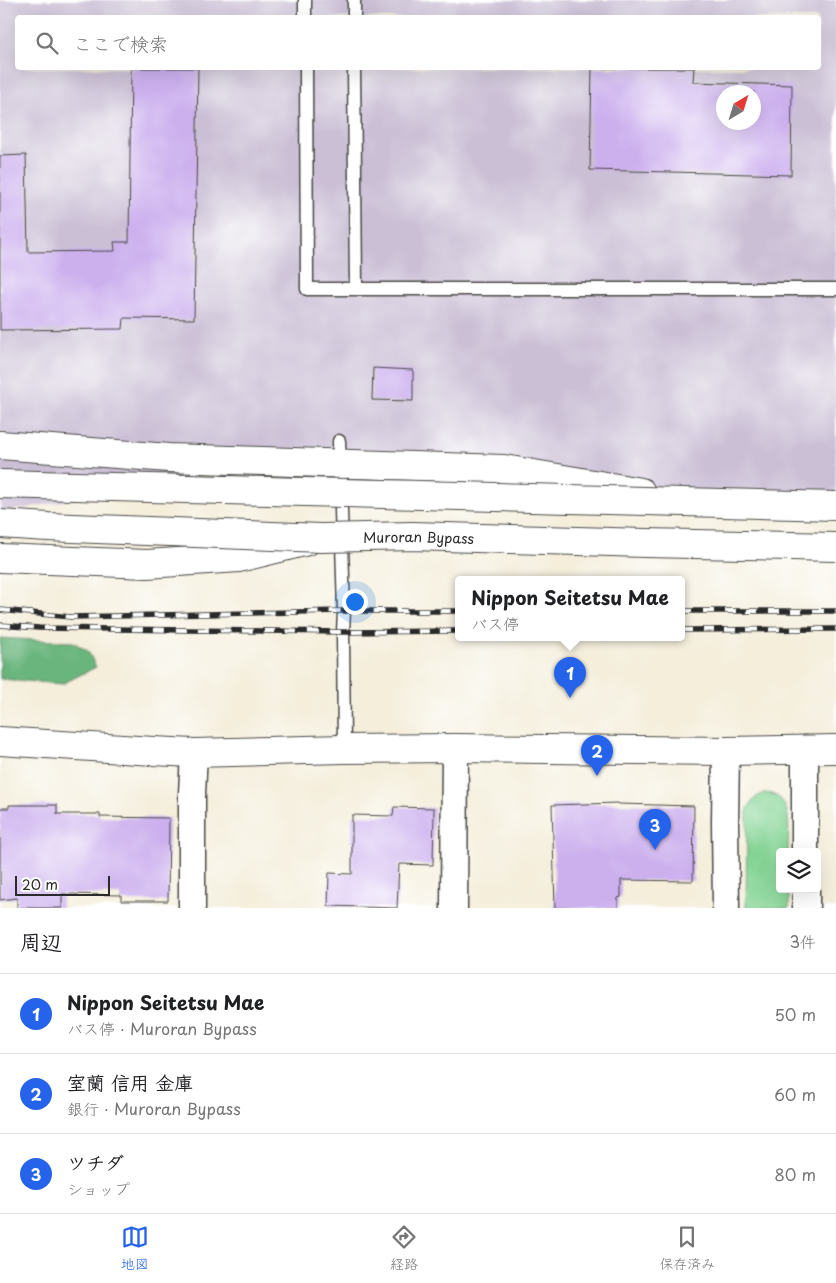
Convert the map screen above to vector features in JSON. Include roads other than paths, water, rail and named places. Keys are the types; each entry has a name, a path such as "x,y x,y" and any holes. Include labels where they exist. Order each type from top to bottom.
{"main road":[{"path":"0,445 169,458 340,452 504,469 700,502"},
{"path":"0,484 836,506"},
{"name":"Muroran Bypass","path":"0,524 322,538 412,536 836,547"},
{"path":"0,558 156,563 239,558 322,538"},
{"path":"0,741 153,752 455,748 726,751 836,749"}],"street":[{"path":"454,908 455,748"},
{"path":"805,749 805,848"},
{"path":"726,751 726,908"},
{"path":"192,908 194,752"},
{"path":"806,893 806,908"}],"lane":[{"path":"305,0 306,15"},
{"path":"354,0 354,15"},
{"path":"306,70 307,288 836,289"},
{"path":"354,70 356,288"},
{"path":"340,452 344,611 344,749"}],"railway":[{"path":"0,610 71,617 344,611 455,611"},
{"path":"685,611 836,611"},
{"path":"0,625 39,628 343,632 455,631"},
{"path":"685,630 836,629"}],"place":[{"name":"Nippon Seitetsu Mae","path":"570,698"},
{"name":"室蘭 信用 金庫","path":"597,776"},
{"name":"ツチダ","path":"655,850"}]}
